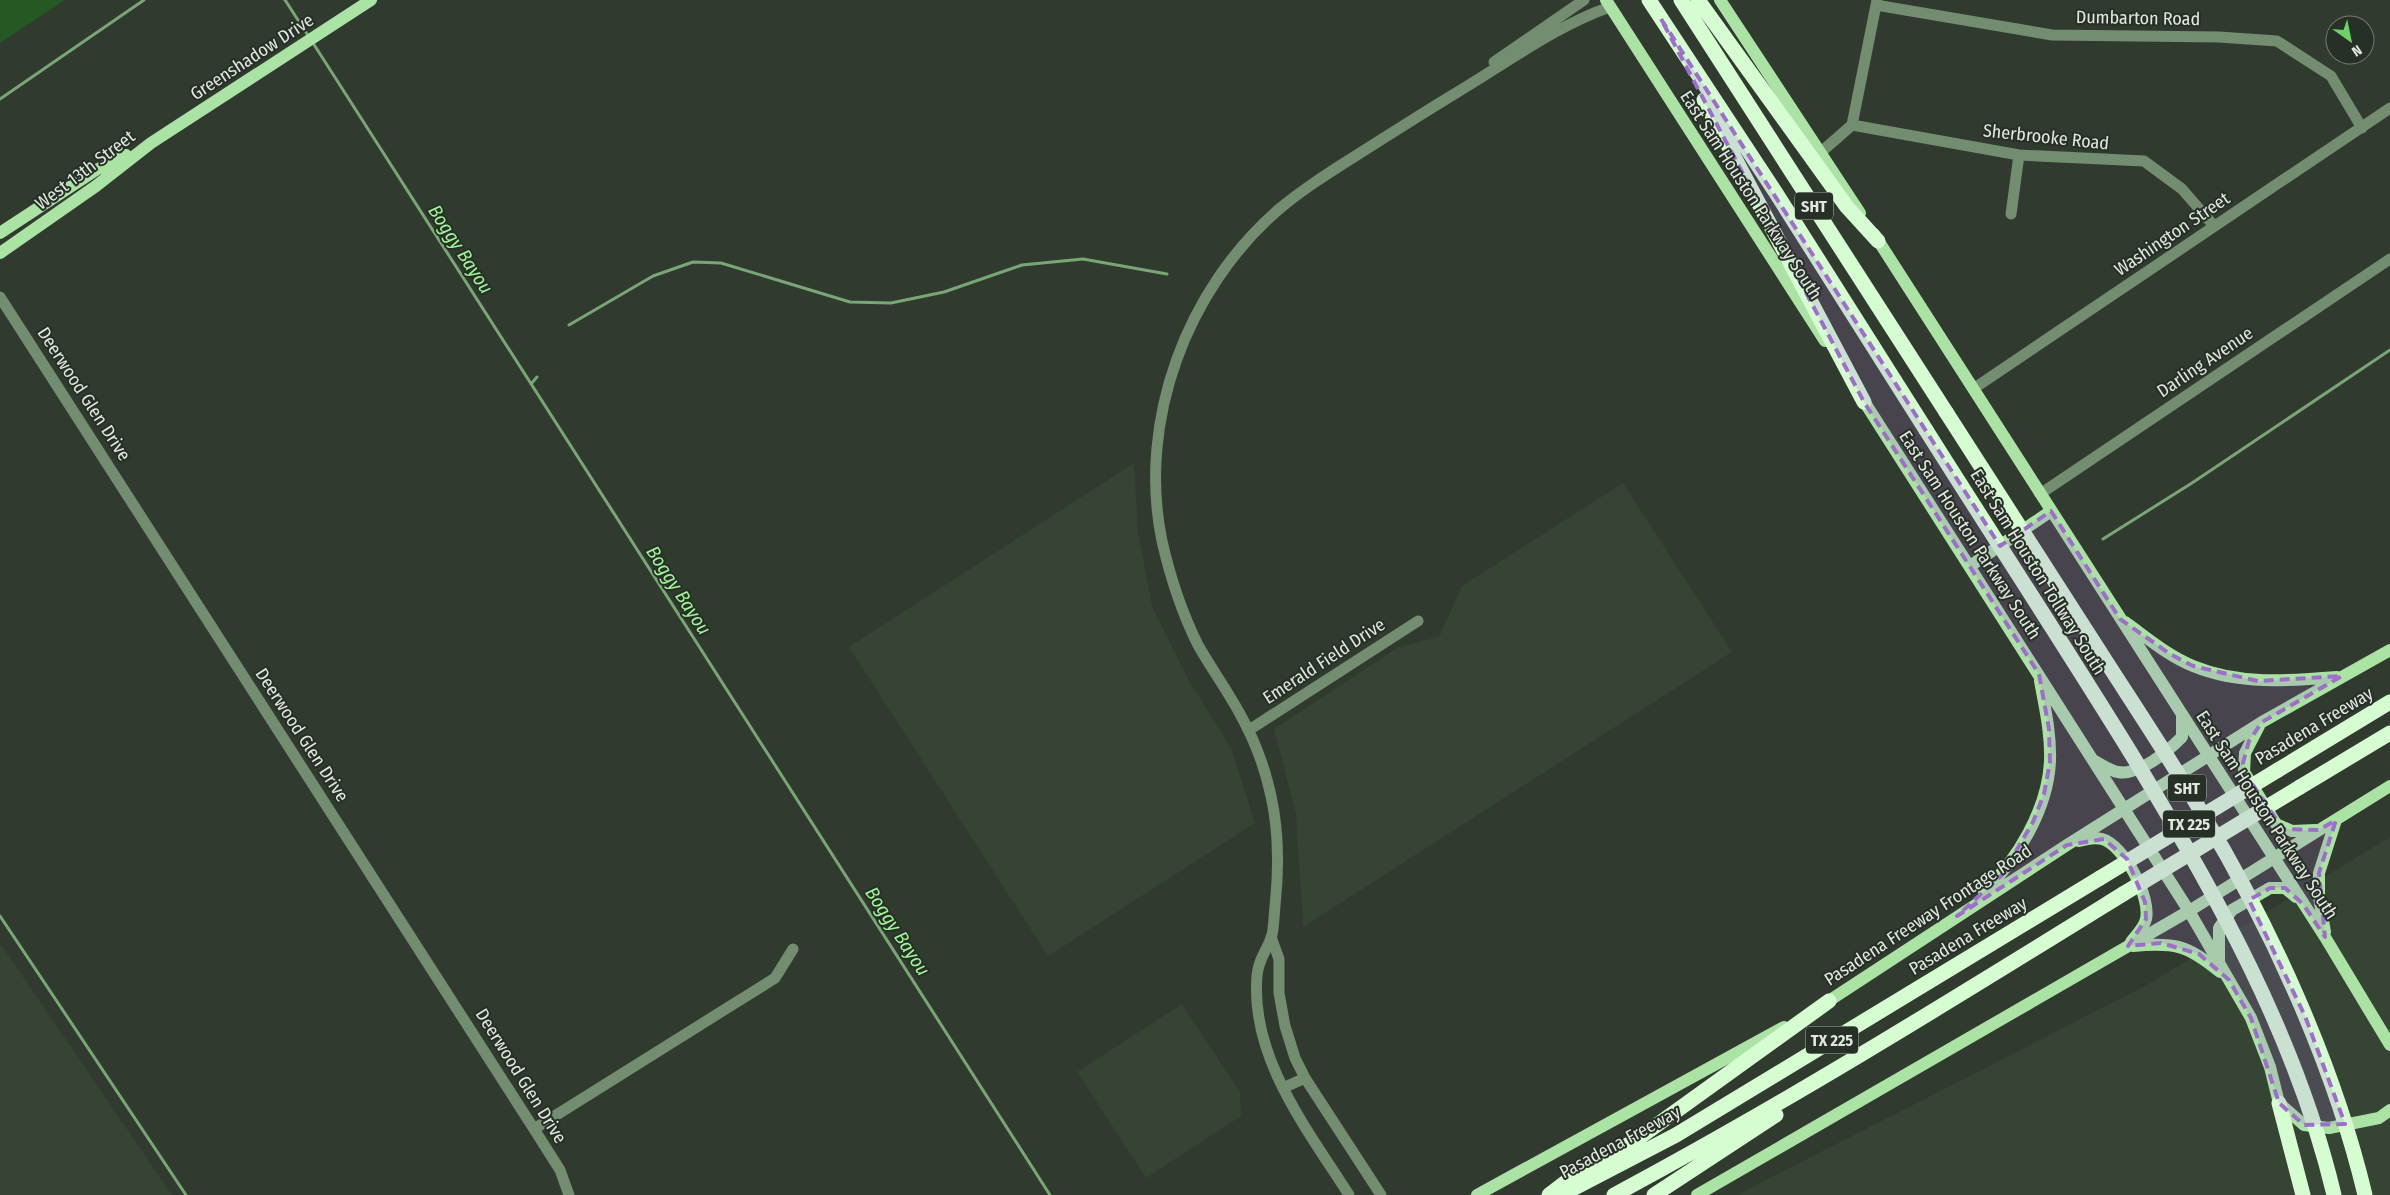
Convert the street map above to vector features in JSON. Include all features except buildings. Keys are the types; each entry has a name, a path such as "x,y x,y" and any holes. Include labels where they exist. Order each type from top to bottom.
{"highway":[{"name":"East Sam Houston Tollway South","path":"1649,0 1776,193 2120,737 2176,829 2234,934 2276,1028 2300,1085 2317,1134 2334,1195"},
{"name":"East Sam Houston Tollway South","path":"1681,0 2203,813 2256,912 2305,1016 2327,1069 2346,1124 2365,1195"},
{"path":"1698,0 1847,207 1878,241"},
{"path":"1661,19 1864,402"},
{"name":"Pasadena Freeway","path":"1561,1195 1676,1135 2390,702"},
{"name":"TX 225","path":"1614,1195 1712,1142 1939,1008 2123,894 2390,733"},
{"path":"1549,1195 1566,1182 1636,1140 1829,1001"},
{"path":"1654,1195 1939,1008"},
{"path":"2279,1103 2304,1195"}],"main road":[{"name":"Greenshadow Drive","path":"151,143 371,0"},
{"name":"East Sam Houston Parkway South","path":"1720,0 1878,241 2325,937 2390,1045"},
{"name":"East Sam Houston Parkway South","path":"1608,4 1970,566 2189,911 2251,1018 2270,1067 2279,1103"},
{"name":"West 13th Street","path":"0,233 96,170 151,143"},
{"name":"West 13th Street","path":"0,253 96,186 151,143"},
{"path":"1970,566 2051,511"},
{"path":"2120,619 2170,654 2192,666 2222,675 2258,681 2342,676"},
{"name":"Pasadena Freeway Frontage Road","path":"1477,1195 1829,1001 2067,845 2262,722 2390,650"},
{"path":"1957,916 2002,875 2033,822 2044,794 2050,762 2049,729 2039,674"},
{"path":"2093,760 2117,772 2131,772 2165,754 2182,737 2182,716"},
{"path":"2262,722 2249,741 2245,754 2244,772 2276,824 2292,831 2319,830"},
{"path":"1697,1195 2189,911 2390,786"},
{"path":"2325,937 2319,897 2318,873 2336,820"},
{"path":"2067,845 2091,838 2104,839 2127,859 2145,902 2146,913 2143,925 2128,946"},
{"path":"2219,963 2219,928 2232,910 2270,888 2285,888 2303,904"},
{"path":"2128,946 2161,943 2184,948 2199,954 2228,980"},
{"path":"2279,1103 2304,1125 2329,1128 2378,1118 2390,1110"}],"street":[{"path":"1428,109 1449,92 1584,0"},
{"path":"1820,153 1852,125 1877,3"},
{"name":"Dumbarton Road","path":"1877,3 2052,35 2219,37 2276,41 2331,76 2362,128"},
{"path":"1349,1195 1283,1088 1262,1031 1257,995 1258,964 1272,936 1278,877 1275,826 1267,782 1249,730 1193,634 1178,598 1162,542 1156,498 1157,452 1162,414 1173,372 1188,331 1211,288 1258,229 1304,189 1428,109 1608,4"},
{"name":"Washington Street","path":"1973,389 2390,108"},
{"name":"Sherbrooke Road","path":"1852,125 2019,155 2144,162 2182,189 2214,226"},
{"path":"2011,214 2019,155"},
{"name":"Darling Avenue","path":"2040,494 2390,260"},
{"name":"Deerwood Glen Drive","path":"0,297 560,1170 569,1195"},
{"name":"Emerald Field Drive","path":"1249,730 1418,621"},
{"path":"1272,936 1279,959 1279,993 1285,1026 1295,1058 1305,1078 1381,1195"},
{"path":"534,1129 775,978 793,949"},
{"path":"1283,1088 1305,1078"}],"highlighted area":[{"path":"1661,19 2000,546 2051,511 2120,619 2170,654 2193,666 2258,681 2342,676 2262,722 2249,741 2243,763 2244,772 2283,829 2319,830 2336,820 2319,873 2325,937 2303,904 2285,888 2270,888 2249,900 2305,1016 2345,1124 2304,1125 2279,1103 2251,1018 2229,980 2199,954 2161,943 2128,946 2146,919 2145,902 2127,859 2104,839 2067,845 1957,916 2002,875 2033,822 2044,794 2050,762 2049,729 2039,674 1864,402"}],"shaded area":[{"path":"1134,463 1138,532 1152,606 1188,679 1231,748 1255,823 1048,956 849,647"},
{"path":"1623,483 1732,652 1303,927 1296,814 1274,729 1399,647 1439,637 1462,586"},
{"path":"2390,837 2390,1195 1737,1195 2147,985"},
{"path":"0,943 172,1195 0,1195"},
{"path":"1182,1004 1240,1092 1241,1116 1146,1178 1077,1072"}],"green space":[{"path":"0,0 65,0 0,43"}],"waterway":[{"path":"0,99 144,0"},
{"name":"Boggy Bayou","path":"285,0 309,37"},
{"name":"Boggy Bayou","path":"313,43 1050,1195"},
{"path":"569,325 653,276 693,262 721,263 850,302 891,303 944,292 1022,265 1083,259 1167,274"},
{"path":"2103,539 2192,483 2390,350"},
{"path":"531,384 537,377"},
{"path":"0,916 186,1195"}]}
